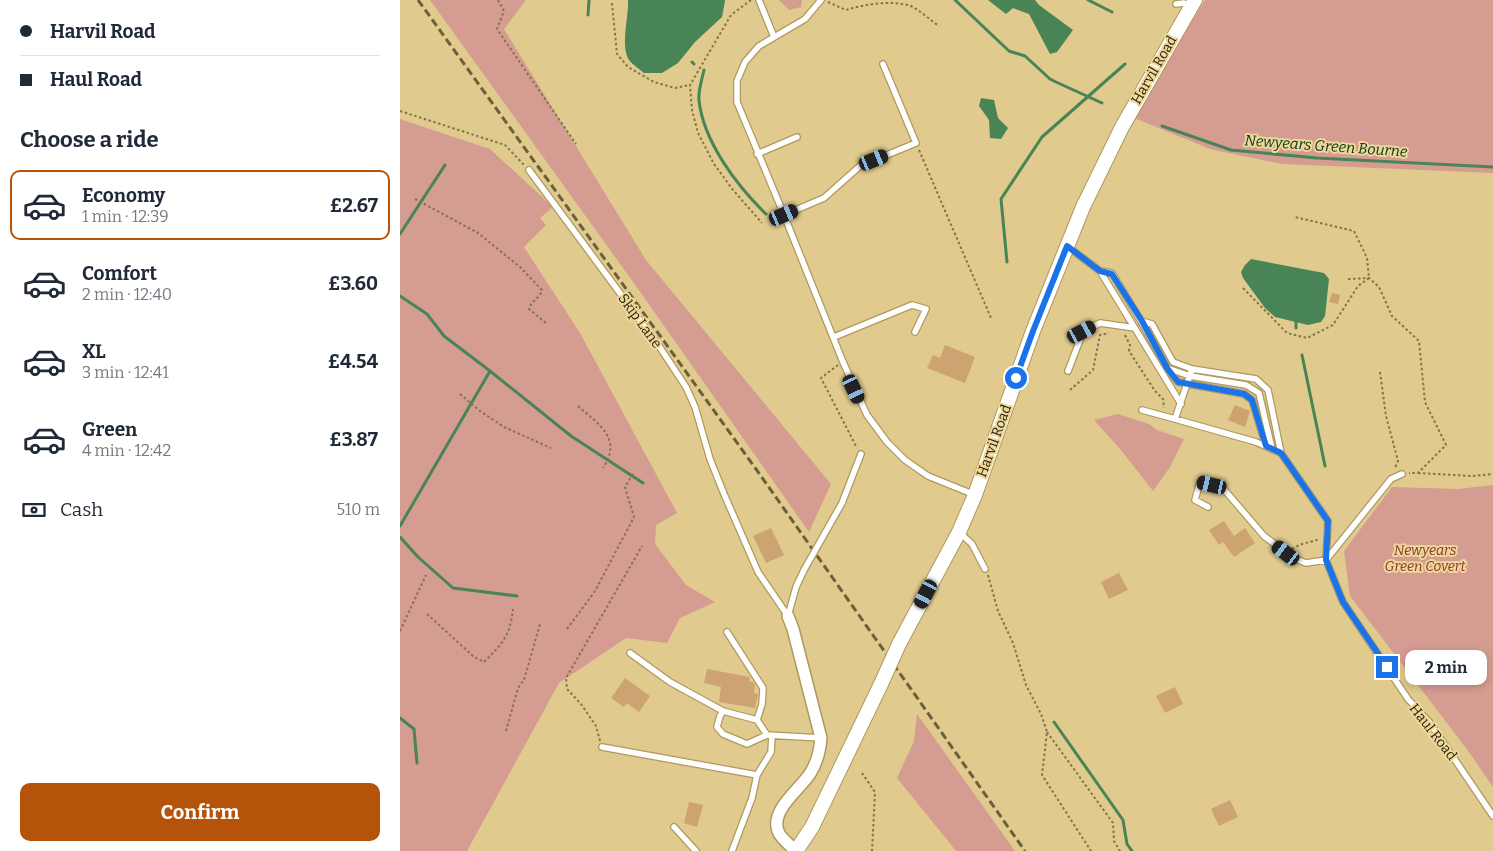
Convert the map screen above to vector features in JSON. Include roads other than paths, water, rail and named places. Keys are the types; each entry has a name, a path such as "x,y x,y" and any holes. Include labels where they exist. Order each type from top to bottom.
{"street":[{"name":"Harvil Road","path":"796,851 812,827 899,644 959,532 975,494 1022,361 1082,207 1134,104 1193,4"},
{"path":"788,616 821,738 820,749 811,773 792,795 777,817 778,832 796,851"}],"lane":[{"path":"759,0 774,37"},
{"path":"822,0 805,19 759,46 745,62 736,81 737,102 821,310 867,415 888,442 906,460 928,476 975,494"},
{"path":"1176,4 1193,4"},
{"path":"784,215 824,198 860,166 916,143 883,64"},
{"path":"757,154 797,137"},
{"name":"Skip Lane","path":"529,170 660,346 686,387 695,407 713,468 754,564 788,616"},
{"path":"1067,246 1100,271 1181,404"},
{"path":"1100,271 1112,274 1142,321 1167,368 1178,382 1244,394 1252,400 1266,446"},
{"path":"834,337 912,305 926,309 915,332"},
{"path":"1142,321 1152,324 1173,362 1191,373 1256,379 1268,390 1281,453"},
{"path":"1068,371 1082,332 1100,323 1134,328"},
{"path":"1167,368 1246,385 1259,393 1272,449"},
{"path":"1175,419 1191,373"},
{"path":"1142,410 1266,446 1281,453"},
{"name":"Haul Road","path":"1281,453 1328,521 1326,560 1343,602 1408,699 1430,723 1493,816"},
{"path":"788,616 796,587 842,503 861,454"},
{"path":"1208,507 1195,500 1200,482 1222,487 1264,536 1293,558 1306,563 1326,560 1391,479 1402,474"},
{"path":"959,532 972,544 985,568"},
{"path":"727,632 763,688 762,704 757,720"},
{"path":"630,653 670,682 723,711 757,720 769,735 771,752 757,775 752,798 732,851"},
{"path":"723,711 717,727 723,734 747,744 769,735 821,738"},
{"path":"602,747 757,775"},
{"path":"674,827 696,851"}],"waterway":[{"path":"588,15 589,0"},
{"name":"Newyears Green Bourne","path":"955,0 1009,51 1025,56 1050,79 1102,103"},
{"path":"1088,0 1112,12"},
{"path":"1007,262 1001,199 1042,137 1125,64"},
{"path":"704,70 699,100 707,131 723,162 744,190 766,214"},
{"name":"Newyears Green Bourne","path":"1162,126 1231,150 1317,158 1493,167"},
{"path":"400,234 445,165"},
{"path":"400,296 427,314 444,336 490,371 400,526"},
{"path":"1296,322 1296,328"},
{"path":"1302,355 1325,466"},
{"path":"490,371 571,436 643,483"},
{"path":"400,537 418,557 453,588 517,596"},
{"path":"400,718 414,729 417,763"},
{"path":"1054,722 1123,820 1127,844 1132,851"}],"railway":[{"path":"418,0 756,469 1025,851"}],"park label":[{"name":"Newyears Green Covert","path":"1425,558"}]}
